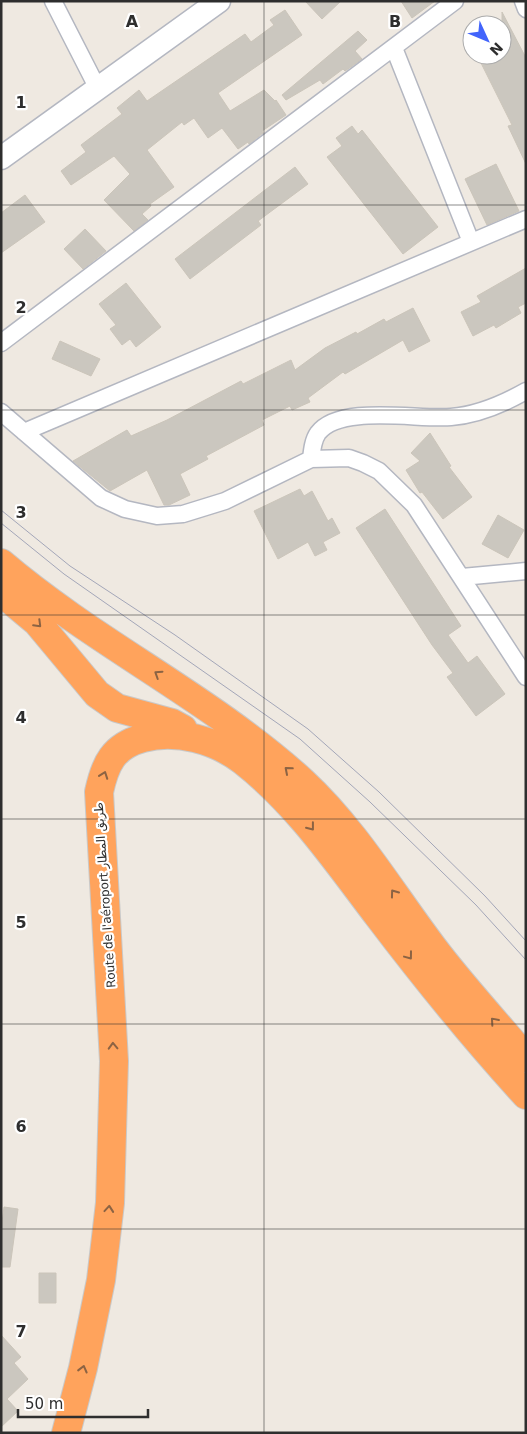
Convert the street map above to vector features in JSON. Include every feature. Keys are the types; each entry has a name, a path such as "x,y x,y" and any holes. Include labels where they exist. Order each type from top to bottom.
{"highway":[{"path":"1,563 32,589 218,713 305,784 335,816 373,863 439,954 526,1058"},
{"path":"1,592 37,622 97,694 117,708 172,723 207,740"},
{"name":"Route de l'aéroport طريق المطار","path":"66,1433 84,1368 101,1280 110,1203 114,1061 106,892 100,831 101,784 112,756 123,745 151,736 167,735 207,740 242,760 303,818 467,1030 526,1095"}],"street":[{"path":"53,1 98,90"},
{"path":"1,158 98,90 219,1"},
{"path":"1,343 455,1"},
{"path":"523,1 526,9"},
{"path":"394,48 471,242"},
{"path":"24,432 526,219"},
{"path":"311,459 317,434 335,422 351,416 452,417 490,409 526,391"},
{"path":"1,412 102,498 125,509 157,516 183,514 225,501 311,459 349,458 379,471 414,505 526,677"},
{"path":"462,578 526,570"}],"building":[{"path":"305,1 341,1 322,19"},
{"path":"401,1 435,1 412,18"},
{"path":"285,10 302,35 218,93 230,111 264,90 276,100 286,115 262,131 263,133 249,144 248,142 238,149 222,128 208,138 194,118 184,125 182,122 147,150 174,187 150,204 151,206 142,214 148,220 134,231 104,200 130,174 114,156 71,185 61,171 86,152 81,145 122,114 117,108 139,90 147,101 245,34 251,42 274,25 270,20"},
{"path":"358,31 367,40 355,51 362,59 345,71 343,69 323,84 320,80 286,100 282,95"},
{"path":"512,31 526,58 526,164 508,126 512,125 482,65 512,65"},
{"path":"352,126 358,134 362,130 438,227 403,254 327,157 342,146 336,138"},
{"path":"496,164 519,211 487,225 465,179"},
{"path":"295,167 308,184 258,221 261,225 190,279 175,259"},
{"path":"25,195 45,222 1,253 1,213"},
{"path":"85,229 106,251 83,269 64,249"},
{"path":"526,268 526,303 518,307 521,313 496,328 494,325 473,336 461,312 481,302 477,296"},
{"path":"126,283 161,327 136,347 130,339 122,345 110,329 116,325 99,304"},
{"path":"413,308 430,341 409,352 403,340 345,374 343,372 308,398 310,402 292,410 290,406 262,420 264,425 206,456 208,459 180,474 190,495 169,505 164,505 147,470 110,491 73,461 127,430 131,436 167,420 241,381 243,384 291,360 295,370 325,348 356,332 357,334 384,319 386,322"},
{"path":"60,341 100,359 91,376 52,359"},
{"path":"430,433 451,466 449,467 472,497 443,519 422,492 420,493 406,470 420,461 411,453"},
{"path":"300,489 304,496 312,491 328,521 332,518 340,533 323,542 327,550 315,556 308,542 278,559 254,511"},
{"path":"385,509 461,626 448,635 468,663 477,656 505,694 476,716 447,677 453,673 432,645 356,528"},
{"path":"498,515 524,530 508,558 482,544"},
{"path":"4,1207 18,1209 10,1267 1,1267 1,1230"},
{"path":"39,1273 56,1273 56,1303 39,1303"},
{"path":"1,1335 21,1357 14,1363 28,1379 7,1399 18,1411 1,1427"}],"tram line":[{"path":"1,510 70,566 175,635 308,729 379,792 485,896 526,941"},
{"path":"1,523 64,574 300,739 370,802 476,905 526,960"}]}
